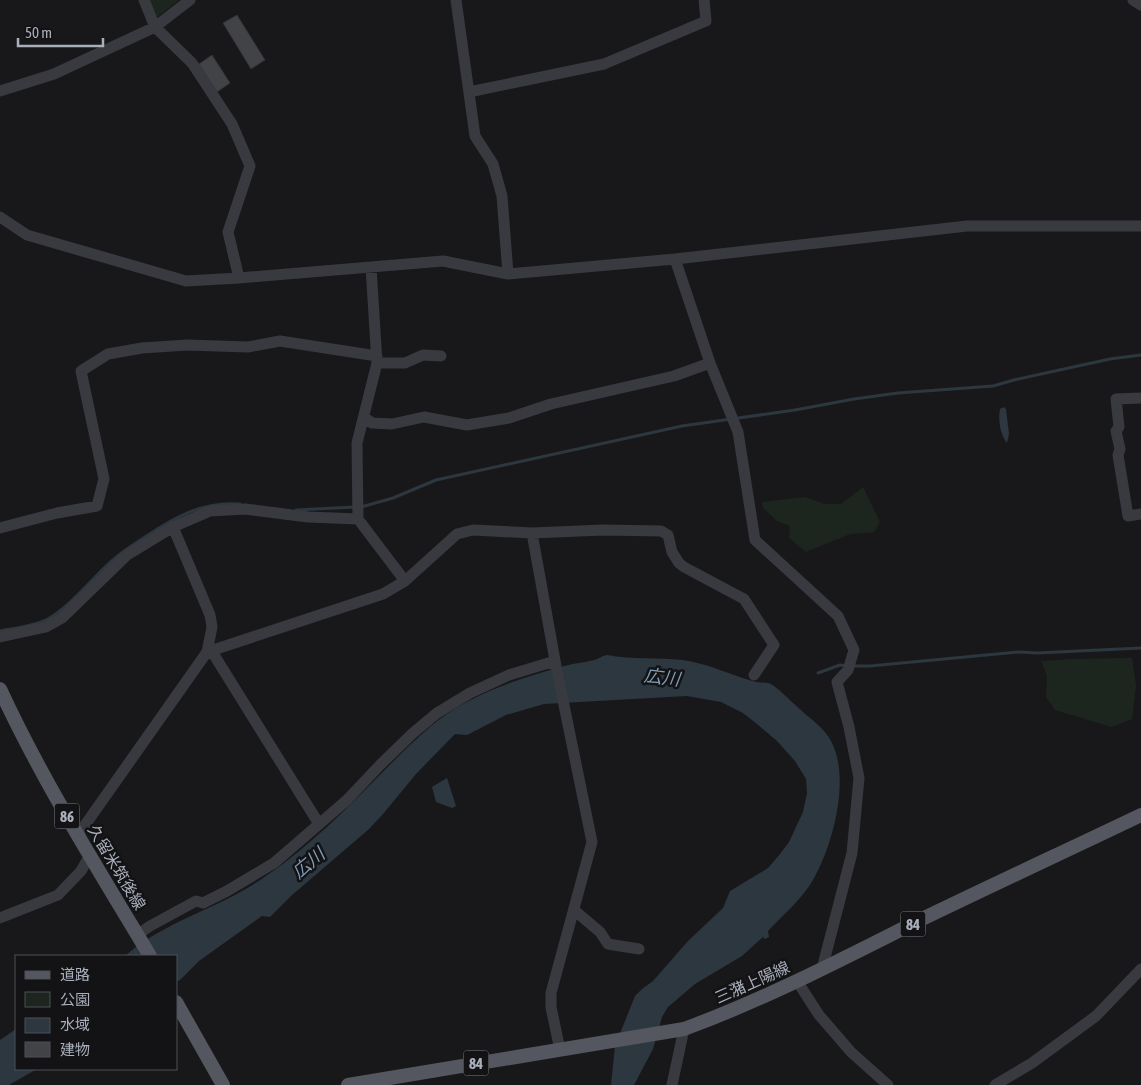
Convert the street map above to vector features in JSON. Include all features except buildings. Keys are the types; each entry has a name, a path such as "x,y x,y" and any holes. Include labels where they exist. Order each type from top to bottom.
{"main road":[{"name":"久留米筑後線","path":"0,689 21,732 78,836 149,955"},
{"name":"三潴上陽線","path":"348,1085 678,1030 724,1014 822,970 1006,878 1141,815"},
{"path":"178,1006 223,1085"}],"street":[{"path":"144,0 155,27 192,63 232,124 250,166 228,232 239,278"},
{"path":"0,91 54,74 155,27 190,0"},
{"path":"456,0 475,136 493,164 502,196 508,274"},
{"path":"469,92 604,64 706,21 704,0"},
{"path":"1133,0 1141,5"},
{"path":"0,217 27,234 186,281 443,261 508,274 675,259 967,226 1141,226"},
{"path":"675,259 710,363 738,432 755,540 838,616 854,650 848,670 837,682 849,727 859,778 852,853 822,970"},
{"path":"371,267 377,359 357,443 358,519 405,581"},
{"path":"0,528 57,513 97,506 104,479 81,371 108,354 142,348 187,345 248,347 280,342 405,363 423,355 441,356"},
{"path":"364,417 372,423 392,424 424,417 467,425 509,418 551,404 674,376 710,363"},
{"path":"1141,398 1116,400 1119,427 1116,431 1128,516 1141,514"},
{"path":"0,637 46,627 62,618 127,555 173,527 210,511 245,510 308,517 358,519"},
{"path":"78,836 209,651 212,627 210,615 173,527"},
{"path":"209,651 383,594 405,581 457,534 473,530 532,533 603,530 661,531 668,535 672,552 679,563 744,599 774,645 754,676"},
{"path":"532,533 592,842 551,993 551,1007 560,1050"},
{"path":"209,651 319,824"},
{"path":"139,938 150,926 196,901 204,903 274,863 348,800 380,765 437,713 470,693 510,676 556,663"},
{"path":"0,918 58,896 81,872 90,855"},
{"path":"574,910 600,932 608,944 639,949"},
{"path":"995,1085 1032,1063 1096,1016 1141,969"},
{"path":"797,980 825,1023 851,1052 888,1085"},
{"path":"672,1085 678,1030"}],"green space":[{"path":"148,0 179,0 156,18"},
{"path":"863,487 880,522 874,532 850,534 806,552 789,538 790,526 777,521 763,508 762,502 805,497 824,504 841,504"},
{"path":"1132,658 1136,686 1132,719 1112,727 1055,710 1046,697 1047,676 1041,661"}],"water":[{"path":"1004,407 1006,409 1009,434 1007,443 999,422 1000,409"},
{"name":"広川","path":"603,656 683,660 702,664 756,682 771,684 825,733 831,741 837,756 839,773 837,811 833,830 827,849 809,887 768,931 769,937 765,939 763,937 742,956 695,984 668,1007 662,1017 653,1049 634,1085 611,1085 615,1046 635,996 653,981 688,941 723,908 730,891 768,868 789,842 803,812 807,793 806,779 795,761 777,741 757,724 743,713 721,702 687,696 544,704 506,715 467,735 455,734 416,774 369,829 291,896 270,917 262,916 199,961 180,980 178,981 178,955 126,955 158,933 231,897 266,876 328,826 431,726 461,705 494,689 529,676 564,666 596,660"},
{"path":"447,778 456,806 452,808 436,802 432,787"},
{"path":"15,1030 15,1070 35,1070 9,1085 0,1085 0,1040"}],"waterway":[{"path":"361,507 393,498 436,480 682,426 898,393 993,386 1110,359 1141,355"},
{"path":"0,631 31,625 48,619 65,606 121,553 178,517 214,505 240,504"},
{"path":"296,510 355,507"},
{"path":"852,666 870,666 1019,652 1037,653 1141,648"},
{"path":"818,673 840,665 846,666"}]}
